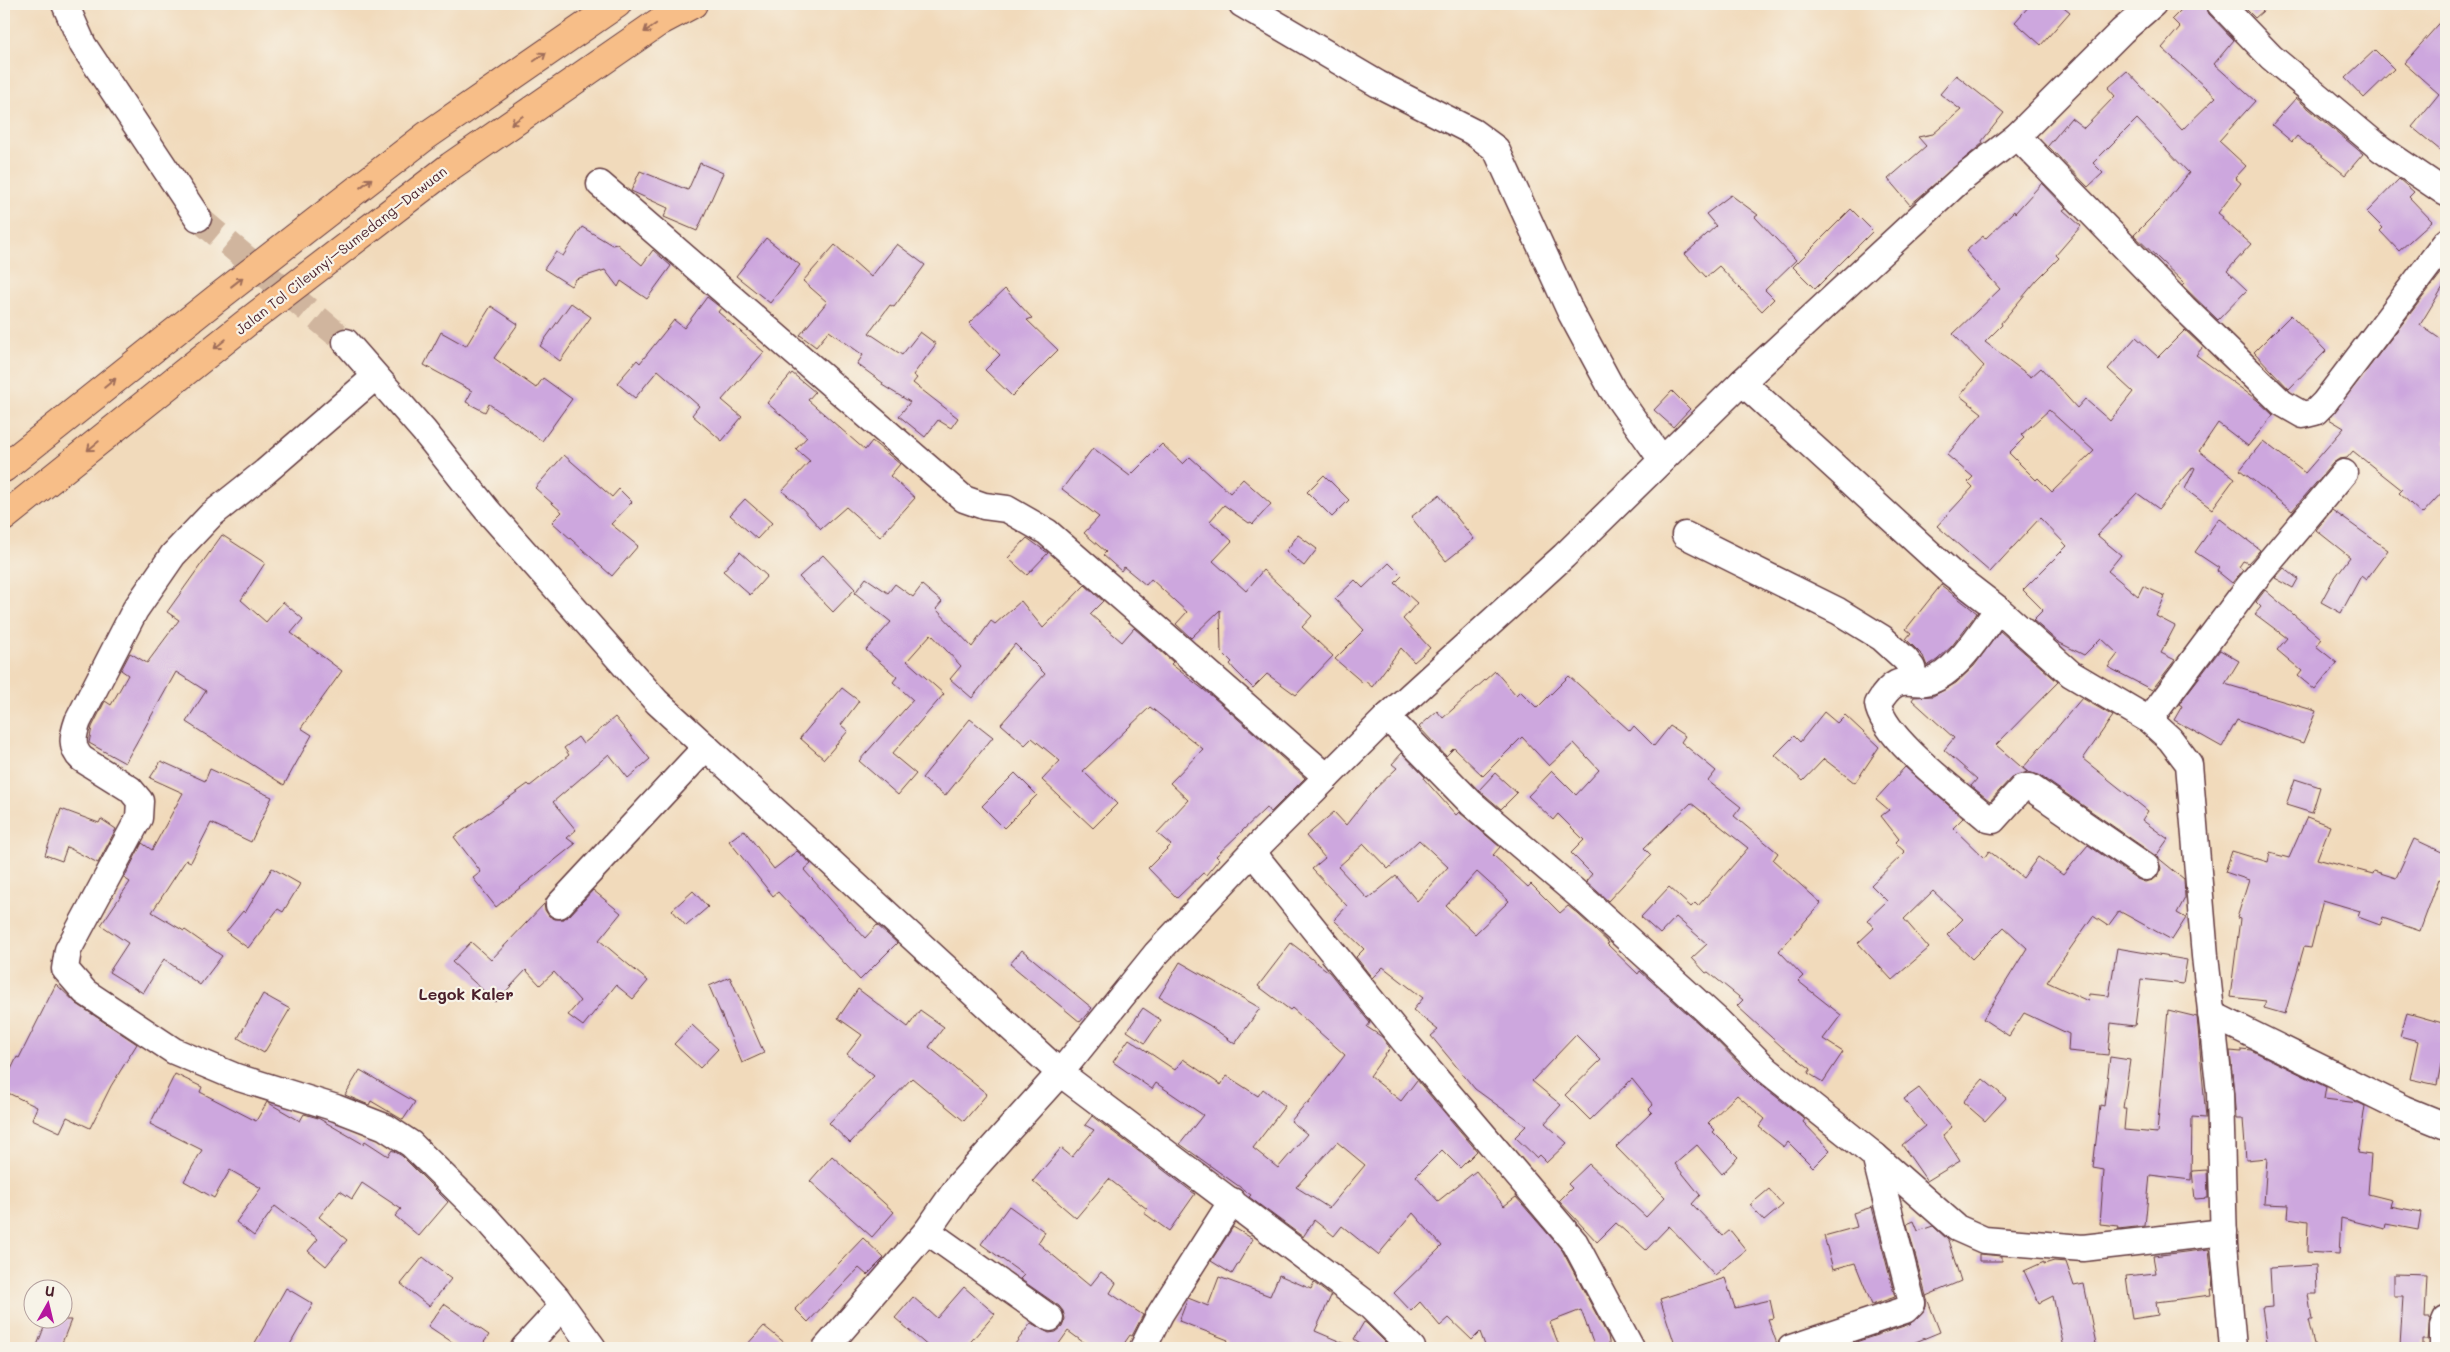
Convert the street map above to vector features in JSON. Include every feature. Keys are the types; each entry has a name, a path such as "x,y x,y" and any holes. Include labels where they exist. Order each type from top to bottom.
{"highway":[{"path":"4,468 224,293 426,136 617,4"},
{"name":"Jalan Tol Cileunyi–Sumedang–Dawuan","path":"4,517 244,324 451,166 659,22 693,4"}],"street":[{"path":"65,4 83,45 198,218"},
{"path":"1242,4 1378,84 1473,132 1496,149 1571,313 1612,389 1662,460"},
{"path":"826,1348 927,1231 960,1186 1060,1073 1156,954 1252,852 1387,717 1564,556 1742,382 1959,180 2017,136 2122,31 2153,4"},
{"path":"2220,4 2271,57 2381,149 2446,193"},
{"path":"2017,136 2184,308 2282,403 2293,412 2303,415 2314,412 2324,404 2446,242"},
{"path":"600,184 964,499 984,506 1007,510 1047,532 1327,777"},
{"path":"346,342 424,431 487,510 651,695 706,747 1060,1073 1371,1307 1412,1348"},
{"path":"375,377 265,472 211,515 173,555 135,610 78,721 74,735 74,746 76,754 82,759 130,789 140,801 139,818 68,950 65,969 71,979 85,992 174,1051 236,1077 336,1108 386,1128 411,1144 487,1219 556,1297 562,1308 593,1348"},
{"path":"1742,382 1950,572 1998,609 2071,674 2149,720 2170,739 2185,758 2191,773 2211,1014 2220,1093 2224,1232 2233,1348"},
{"path":"2149,720 2249,586 2344,473"},
{"path":"1685,535 1838,610 1882,638 1905,659 1912,668 1915,681"},
{"path":"1998,609 1950,668 1931,680 1895,683 1878,704 1879,712 1907,749 1988,819 1993,820 2022,788 2030,787 2146,867"},
{"path":"1387,717 1471,803 1588,903 1718,1021 1767,1070 1875,1156 1957,1228 1984,1240 2083,1248 2224,1232"},
{"path":"559,905 706,747"},
{"path":"1252,852 1408,1046 1575,1243 1631,1348"},
{"path":"2211,1014 2404,1109 2446,1126"},
{"path":"1791,1348 1905,1310 1912,1303 1875,1156"},
{"path":"1143,1348 1160,1314 1232,1201"},
{"path":"927,1231 1050,1318"},
{"path":"524,1348 562,1308"},
{"path":"2443,1348 2443,1326 2446,1319"}],"building":[{"path":"2031,4 2060,4 2070,12 2041,45 2015,22"},
{"path":"2187,4 2205,4 2209,14 2234,40 2214,64 2255,101 2219,141 2246,166 2235,178 2241,183 2218,213 2223,217 2222,219 2251,244 2227,271 2247,290 2218,320 2182,285 2184,283 2134,235 2160,209 2189,173 2137,119 2093,163 2103,173 2088,187 2048,146 2071,118 2084,128 2115,96 2108,88 2127,71 2182,130 2216,97 2162,48 2180,27 2172,19"},
{"path":"2241,4 2271,4 2255,18"},
{"path":"2446,16 2446,155 2412,127 2439,94 2404,63"},
{"path":"2375,50 2394,69 2364,98 2345,78"},
{"path":"1956,75 2004,113 1982,141 1983,143 1910,205 1888,179 1926,146 1918,137 1933,134 1961,110 1940,94"},
{"path":"2296,98 2363,154 2345,175 2297,136 2292,142 2272,125"},
{"path":"700,163 723,173 697,231 664,217 668,208 631,191 640,171 688,190"},
{"path":"2399,179 2414,192 2409,197 2432,221 2399,251 2380,231 2383,228 2367,212"},
{"path":"2042,183 2066,208 2063,210 2081,226 2056,255 2059,258 2037,280 2001,323 2002,325 1985,342 2031,377 2041,368 2077,408 2085,399 2110,421 2133,392 2108,369 2136,337 2158,357 2185,330 2203,347 2196,355 2257,400 2273,415 2248,446 2218,423 2199,451 2235,478 2212,509 2185,489 2195,468 2193,467 2159,509 2137,493 2097,535 2121,555 2108,571 2138,596 2143,586 2165,596 2156,616 2175,626 2161,653 2175,660 2152,690 2108,667 2118,654 2101,638 2084,655 2058,642 2033,620 2043,610 2023,590 2067,546 2040,518 1990,572 1937,526 1973,487 1968,482 1973,477 1947,455 1982,413 1960,396 1984,366 1953,334 2000,289 1966,251 1983,236 1985,239 2014,211 2015,213","holes":["2049,410 2094,451 2052,492 2038,478 2036,480 2009,453 2024,438 2021,435"]},
{"path":"1731,195 1758,215 1755,217 1796,260 1765,290 1774,299 1762,311 1719,266 1706,277 1685,254 1716,226 1706,214"},
{"path":"1851,209 1873,231 1815,289 1793,267"},
{"path":"582,227 612,245 617,244 642,265 653,250 671,266 647,299 621,281 618,287 605,270 576,279 571,286 544,269 556,252 563,256"},
{"path":"766,238 800,265 770,303 736,276"},
{"path":"897,244 925,265 894,307 890,305 869,333 902,355 920,332 936,344 913,375 917,378 913,383 958,418 951,428 938,420 925,437 899,416 910,402 882,385 883,383 857,364 863,355 829,331 816,347 800,335 827,302 803,281 835,245 871,277"},
{"path":"2446,267 2446,282 2420,325 2446,343 2446,488 2422,514 2399,493 2402,490 2353,451 2347,458 2339,459 2333,463 2292,511 2240,470 2263,441 2305,473 2344,428 2329,419"},
{"path":"1005,289 1032,318 1027,320 1058,350 1012,396 985,370 1000,355 969,323"},
{"path":"707,297 721,308 718,312 764,352 722,400 742,417 722,441 692,415 699,406 658,370 635,398 617,383 637,360 640,363 674,320 684,328"},
{"path":"571,303 591,317 560,361 540,346"},
{"path":"491,306 518,324 494,358 536,388 543,378 572,399 542,441 489,404 485,412 466,402 472,391 424,365 441,332 466,346"},
{"path":"2291,315 2326,351 2289,389 2254,352"},
{"path":"792,373 815,392 808,400 865,450 872,441 900,464 890,476 915,498 880,537 846,507 821,529 800,506 782,491 810,461 796,449 807,437 767,403"},
{"path":"1672,391 1690,409 1673,427 1654,410"},
{"path":"1162,444 1183,464 1190,457 1230,493 1243,479 1271,504 1253,524 1224,505 1210,521 1232,541 1213,561 1246,591 1263,570 1312,616 1302,627 1333,656 1296,695 1267,674 1253,688 1234,669 1230,664 1232,662 1221,651 1220,610 1191,638 1176,624 1187,612 1151,579 1146,585 1124,567 1121,571 1103,555 1106,552 1084,533 1099,517 1062,489 1093,448 1130,476"},
{"path":"564,455 612,497 619,489 632,502 611,524 638,546 612,576 552,522 562,512 535,488"},
{"path":"1324,475 1349,500 1332,517 1307,492"},
{"path":"1439,495 1474,539 1446,561 1411,517"},
{"path":"745,499 772,523 757,539 730,515"},
{"path":"2332,510 2388,550 2366,580 2361,576 2341,613 2321,602 2333,580 2350,557 2316,530"},
{"path":"2219,518 2260,550 2248,563 2243,561 2239,567 2243,570 2232,583 2217,571 2219,568 2195,552"},
{"path":"222,535 265,563 241,600 266,622 283,602 303,619 291,633 342,671 301,728 312,735 284,785 186,722 206,691 176,672 125,763 89,743 92,727 105,701 111,705 128,675 121,670 130,653 147,663 179,620 167,612"},
{"path":"1298,535 1317,549 1304,566 1286,551"},
{"path":"1027,538 1048,553 1027,575 1008,558"},
{"path":"740,552 767,576 750,595 723,571"},
{"path":"823,555 855,589 833,612 799,577"},
{"path":"1389,563 1402,576 1395,583 1417,603 1403,619 1430,648 1414,662 1401,648 1372,687 1365,681 1363,683 1335,659 1364,630 1335,599 1355,580 1363,588"},
{"path":"2284,568 2298,579 2293,588 2275,578"},
{"path":"866,578 888,593 895,584 913,597 922,585 942,602 936,609 972,647 991,621 995,624 1021,601 1043,628 1085,585 1103,601 1090,614 1122,642 1134,628 1173,662 1171,664 1213,697 1305,778 1271,812 1266,808 1216,856 1219,859 1206,875 1203,873 1177,898 1148,868 1171,845 1157,833 1188,800 1170,783 1203,749 1150,707 1083,771 1117,804 1093,828 1042,780 1060,761 1032,738 1025,745 1001,724 1045,674 1015,644 972,698 950,679 961,666 931,634 907,661 944,694 892,754 916,774 898,795 859,761 913,700 893,682 897,677 866,650 891,622 855,593"},
{"path":"1941,585 1977,613 1952,646 1937,660 1927,666 1923,656 1906,639 1911,633 1906,629"},
{"path":"2265,590 2322,639 2316,646 2337,663 2315,690 2298,676 2302,671 2277,650 2287,638 2255,614 2261,607 2256,602"},
{"path":"2000,631 2058,682 1996,745 2027,772 2011,778 1990,801 1971,786 1977,779 1944,750 1954,738 1912,700 1914,697 1933,696 1956,683 1974,666"},
{"path":"2220,650 2239,661 2225,684 2316,711 2303,743 2237,720 2222,747 2174,720 2182,706 2179,704"},
{"path":"1495,671 1516,695 1520,691 1537,708 1569,676 1630,731 1634,726 1654,746 1670,726 1685,736 1681,742 1716,771 1708,781 1741,807 1734,816 1778,853 1773,860 1821,903 1779,951 1803,976 1798,981 1841,1015 1823,1039 1843,1052 1823,1082 1808,1073 1811,1069 1782,1047 1737,1006 1743,1000 1708,972 1706,973 1692,958 1707,944 1676,917 1660,934 1641,917 1669,887 1691,907 1695,903 1698,906 1748,848 1691,803 1644,848 1651,855 1608,901 1586,881 1592,874 1571,853 1584,840 1558,814 1553,820 1528,796 1552,771 1576,795 1599,770 1574,743 1549,766 1522,737 1483,776 1454,748 1446,756 1419,727 1437,711 1443,718"},
{"path":"842,688 859,701 841,725 848,731 824,759 800,738"},
{"path":"2082,698 2113,716 2083,759 2148,811 2142,820 2168,839 2156,856 2039,775 2028,772 2023,768"},
{"path":"1824,712 1837,723 1845,715 1879,747 1855,783 1824,759 1803,781 1775,755 1794,736 1800,742"},
{"path":"615,717 650,759 628,778 609,754 553,802 576,830 567,838 575,844 496,907 473,878 481,872 454,837 528,784 530,786 569,755 564,748 578,737 583,744"},
{"path":"970,719 993,737 945,796 922,778"},
{"path":"1402,753 1425,777 1424,779 1456,815 1459,812 1500,847 1493,855 1528,887 1531,884 1560,913 1568,906 1578,914 1638,974 1640,971 1708,1032 1756,1081 1805,1119 1803,1122 1830,1150 1813,1167 1788,1142 1784,1147 1759,1127 1765,1119 1737,1095 1708,1123 1715,1130 1713,1132 1738,1157 1722,1174 1697,1145 1675,1164 1700,1195 1692,1204 1723,1236 1730,1230 1746,1250 1715,1275 1669,1226 1646,1250 1616,1223 1597,1242 1559,1201 1572,1188 1568,1184 1589,1164 1646,1217 1665,1197 1616,1147 1652,1112 1649,1109 1653,1105 1632,1079 1590,1120 1565,1095 1601,1060 1576,1035 1532,1081 1561,1105 1545,1123 1567,1143 1547,1162 1540,1155 1537,1158 1515,1137 1526,1126 1475,1089 1431,1036 1438,1030 1413,1010 1423,998 1383,967 1372,978 1356,957 1364,949 1334,920 1347,906 1312,869 1325,858 1306,836 1334,812 1346,825 1373,791 1397,768 1392,764","holes":["1419,840 1448,867 1417,901 1396,876 1368,899 1338,867 1364,844 1388,869","1477,872 1509,901 1475,934 1446,906"]},
{"path":"161,761 205,781 210,769 272,797 251,842 211,823 191,862 186,860 152,912 185,930 222,956 200,985 164,959 143,993 109,972 128,943 101,925 130,882 124,878 142,843 152,850 183,793 150,778"},
{"path":"1905,767 1963,818 1953,828 1984,858 1989,851 2023,878 2038,857 2063,875 2088,845 2137,879 2145,882 2153,880 2159,875 2161,868 2157,857 2184,879 2185,898 2177,913 2186,918 2172,940 2119,911 2108,926 2093,916 2047,982 2088,1001 2089,994 2109,996 2117,948 2187,960 2183,984 2141,979 2135,1026 2111,1023 2108,1055 2068,1051 2069,1034 2024,1013 2009,1036 1983,1019 2027,948 2004,927 1972,959 1947,935 1963,919 1933,891 1904,919 1929,948 1892,980 1858,943 1874,928 1867,920 1887,901 1871,885 1905,852 1895,843 1899,839 1881,816 1889,810 1876,799"},
{"path":"1015,773 1037,795 1004,828 982,806"},
{"path":"1495,773 1517,793 1501,809 1479,790"},
{"path":"2295,779 2320,787 2312,813 2286,805"},
{"path":"61,809 99,823 101,819 116,829 98,863 67,847 62,861 45,855"},
{"path":"2307,817 2330,826 2317,859 2373,874 2374,871 2396,878 2414,839 2446,854 2446,882 2439,879 2420,931 2383,918 2380,925 2358,917 2360,911 2323,900 2311,948 2304,947 2285,1014 2264,1008 2266,1001 2230,997 2240,919 2237,918 2249,880 2225,872 2232,851 2268,862 2270,853 2289,858"},
{"path":"744,830 774,869 797,851 811,864 804,870 865,938 877,925 897,943 860,980 778,892 773,896 729,841"},
{"path":"272,868 300,884 283,912 278,909 248,948 226,932 243,911 245,913"},
{"path":"593,890 621,913 599,940 648,981 633,999 616,985 583,1026 568,1015 580,1001 554,972 540,985 526,970 496,1002 452,962 471,942 491,960 544,904 549,916 555,919 563,919 570,915"},
{"path":"693,891 708,907 686,926 672,910"},
{"path":"1291,943 1329,972 1370,1023 1367,1027 1382,1037 1390,1048 1370,1076 1401,1101 1417,1080 1477,1151 1460,1168 1442,1150 1416,1176 1438,1201 1476,1171 1504,1206 1516,1197 1562,1250 1608,1336 1610,1348 1595,1348 1581,1310 1550,1322 1560,1348 1486,1348 1480,1332 1472,1340 1449,1318 1440,1326 1420,1302 1411,1311 1394,1293 1442,1246 1413,1213 1378,1255 1342,1226 1334,1236 1314,1220 1303,1237 1249,1197 1251,1195 1180,1144 1203,1115 1156,1083 1152,1089 1113,1062 1129,1039 1175,1070 1183,1059 1221,1085 1227,1076 1258,1096 1263,1089 1285,1106 1253,1148 1278,1168 1307,1134 1291,1121 1306,1103 1308,1104 1345,1055 1292,1008 1290,1010 1258,986","holes":["1337,1142 1365,1165 1329,1208 1296,1187"]},
{"path":"1022,950 1092,1008 1080,1022 1010,964"},
{"path":"1180,962 1260,1008 1235,1044 1209,1025 1159,997"},
{"path":"730,977 764,1053 742,1063 709,986"},
{"path":"56,984 77,1004 137,1044 111,1086 90,1128 67,1117 60,1132 32,1119 37,1107 4,1091 4,1084 17,1057 19,1058"},
{"path":"858,989 908,1027 920,1010 944,1027 929,1047 987,1094 964,1121 912,1078 850,1143 829,1123 874,1076 847,1054 862,1035 838,1018"},
{"path":"263,994 290,1009 264,1053 238,1038"},
{"path":"1143,1008 1161,1020 1145,1043 1127,1031"},
{"path":"2168,1010 2197,1017 2206,1118 2192,1117 2191,1180 2150,1175 2145,1226 2118,1229 2119,1226 2100,1224 2104,1170 2093,1168 2100,1105 2104,1106 2110,1057 2130,1060 2123,1108 2126,1108 2124,1130 2157,1133"},
{"path":"2407,1013 2446,1024 2446,1055 2443,1054 2437,1085 2410,1079 2418,1041 2400,1036"},
{"path":"692,1025 718,1049 700,1068 674,1044"},
{"path":"2241,1049 2251,1050 2326,1087 2324,1099 2359,1103 2365,1106 2358,1153 2371,1155 2368,1194 2392,1200 2390,1206 2421,1212 2418,1230 2386,1224 2385,1229 2341,1218 2339,1254 2307,1252 2308,1221 2288,1218 2289,1205 2264,1204 2267,1158 2246,1160 2243,1119 2236,1119 2230,1051 2241,1052"},
{"path":"360,1070 415,1102 403,1120 371,1101 369,1105 345,1095"},
{"path":"175,1074 202,1087 200,1092 256,1121 267,1102 300,1121 304,1114 318,1118 363,1144 365,1141 388,1156 392,1150 402,1156 448,1202 419,1236 395,1216 401,1209 362,1183 352,1199 340,1191 319,1217 347,1240 326,1266 308,1251 318,1239 275,1206 254,1236 236,1222 261,1188 230,1170 214,1198 184,1181 202,1150 150,1124"},
{"path":"1983,1079 2006,1098 1985,1121 1963,1102"},
{"path":"1919,1088 1952,1127 1943,1135 1960,1161 1927,1181 1902,1145 1925,1126 1904,1099"},
{"path":"1092,1116 1195,1194 1169,1231 1144,1213 1147,1209 1109,1179 1076,1218 1033,1181 1061,1148 1072,1157 1094,1130 1085,1125"},
{"path":"832,1156 894,1212 872,1237 810,1181"},
{"path":"2207,1170 2208,1198 2195,1199 2192,1171"},
{"path":"1769,1189 1783,1205 1764,1221 1750,1205"},
{"path":"1009,1206 1045,1232 1038,1243 1090,1286 1101,1272 1116,1283 1110,1293 1143,1315 1132,1336 1130,1335 1121,1348 1091,1348 1068,1331 1056,1348 1012,1348 1031,1323 1049,1333 1056,1332 1062,1327 1065,1319 1063,1311 1059,1306 1020,1279 1024,1275 981,1244"},
{"path":"1872,1207 1895,1297 1872,1305 1855,1263 1833,1269 1824,1236 1857,1227 1853,1213"},
{"path":"1914,1221 1918,1231 1933,1226 1948,1240 1961,1281 1926,1296 1907,1224"},
{"path":"1233,1227 1253,1239 1232,1274 1211,1261"},
{"path":"863,1238 884,1258 867,1275 859,1268 808,1322 795,1309"},
{"path":"2209,1249 2213,1289 2210,1289 2211,1295 2156,1302 2158,1315 2132,1319 2126,1276 2156,1273 2153,1256"},
{"path":"1979,1254 2002,1256 2002,1261 1979,1261"},
{"path":"423,1257 451,1279 429,1306 401,1284"},
{"path":"2054,1261 2066,1262 2074,1286 2084,1284 2096,1344 2064,1348 2053,1296 2039,1303 2024,1271 2044,1262 2044,1264"},
{"path":"2316,1265 2317,1294 2308,1294 2312,1320 2308,1320 2315,1348 2268,1348 2262,1308 2272,1307 2270,1268"},
{"path":"2394,1274 2427,1275 2425,1318 2430,1318 2428,1340 2423,1340 2423,1347 2400,1346 2403,1296 2394,1296"},
{"path":"1279,1275 1311,1289 1314,1283 1331,1296 1315,1331 1355,1348 1224,1348 1228,1340 1179,1321 1188,1298 1208,1306 1219,1277 1270,1296"},
{"path":"1725,1278 1735,1308 1770,1300 1774,1318 1768,1319 1777,1344 1776,1348 1676,1348 1660,1299"},
{"path":"964,1287 995,1314 965,1348 930,1348 895,1318 913,1297 937,1318"},
{"path":"286,1288 313,1304 288,1348 252,1348"},
{"path":"1926,1296 1940,1332 1901,1348 1838,1348 1910,1324 1926,1307"},
{"path":"444,1304 489,1335 480,1348 461,1348 428,1326"},
{"path":"1364,1322 1391,1348 1368,1348 1354,1339"},
{"path":"764,1326 791,1348 744,1348"},
{"path":"43,1330 67,1330 60,1348 36,1348"}],"tunnel":[{"path":"198,218 346,342"}],"district":[{"name":"Legok Kaler","path":"466,993"}]}
